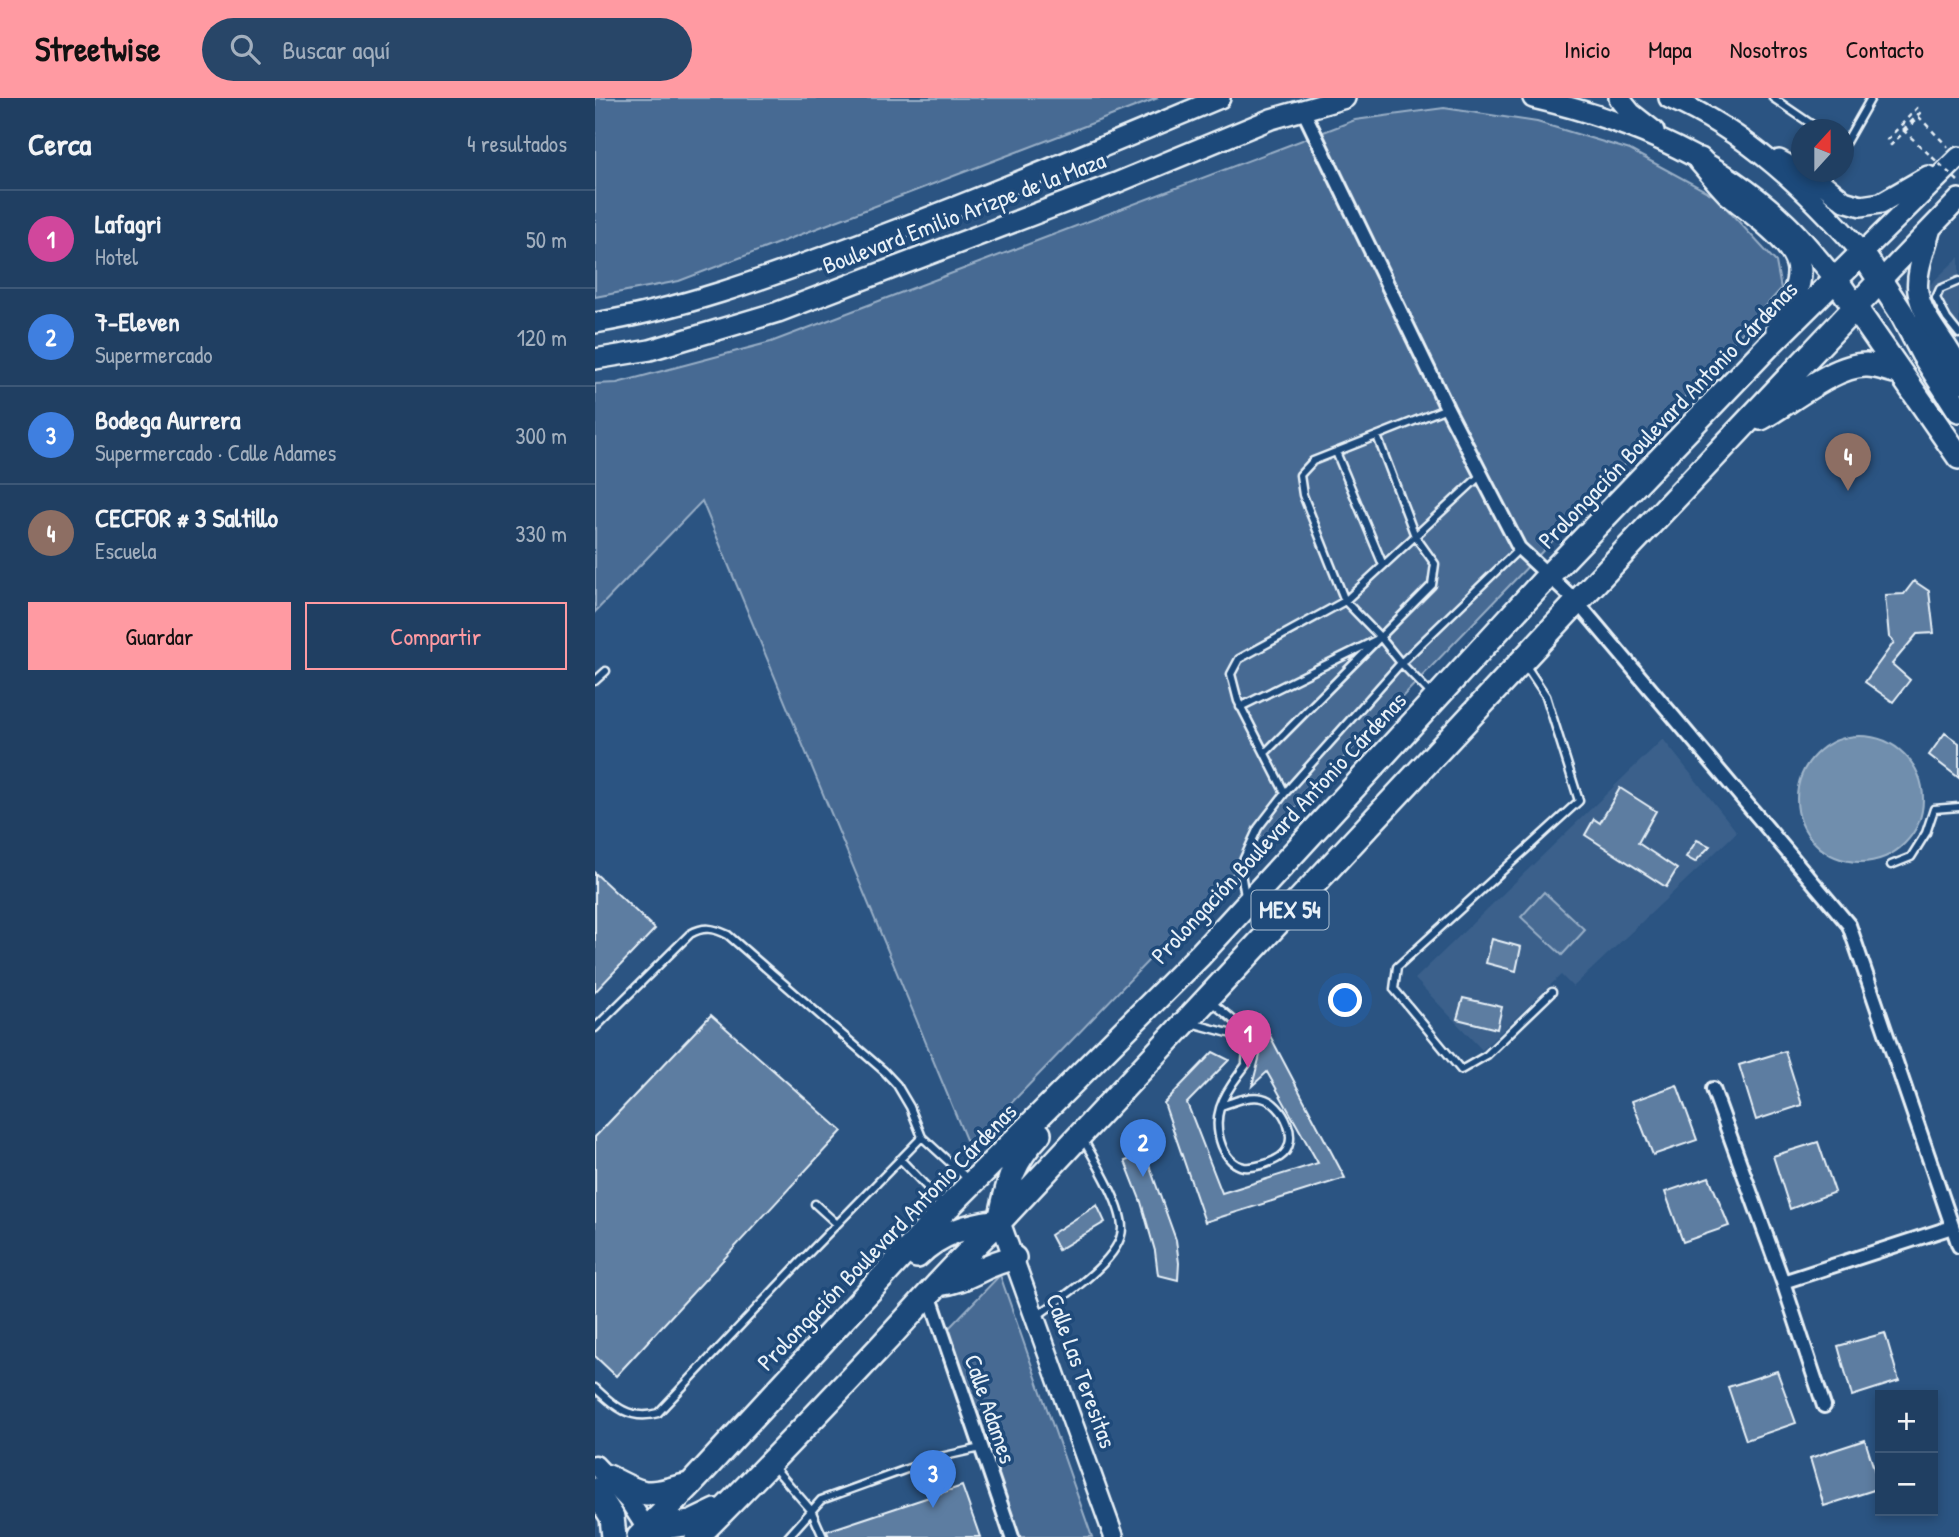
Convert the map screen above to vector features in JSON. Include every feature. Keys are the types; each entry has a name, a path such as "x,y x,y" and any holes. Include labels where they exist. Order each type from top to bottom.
{"highway":[{"path":"1700,160 1724,187 1779,236 1794,254 1799,274 1796,288 1772,342"},
{"name":"Prolongación Boulevard Antonio Cárdenas","path":"645,1534 947,1208 1246,905 1549,575 1772,342 1862,253"},
{"path":"1862,253 1901,312 1923,354 1959,410"},
{"path":"1836,280 1959,457"},
{"name":"MEX 54","path":"697,1537 771,1464 960,1259 1000,1221 1880,281"},
{"path":"1742,428 1842,370 1869,365 1899,372"},
{"path":"821,1343 835,1338 858,1321 926,1247 955,1231 976,1224 1000,1221 1012,1172 1022,1153 1117,1053 1139,1015"},
{"path":"934,1289 961,1280 994,1262 1014,1258"},
{"path":"598,1479 649,1495 691,1484"},
{"path":"598,1479 612,1517 614,1537"},
{"path":"645,1534 691,1523 737,1497"}],"main road":[{"name":"Boulevard Emilio Arizpe de la Maza","path":"595,323 643,315 771,276 892,232 1220,98"},
{"name":"Boulevard Emilio Arizpe de la Maza","path":"595,359 650,350 778,312 1103,188 1271,120 1301,104 1345,98"},
{"path":"1533,98 1617,122 1700,160 1751,193 1787,223 1836,280"},
{"path":"1619,98 1631,113 1679,149"},
{"path":"1669,98 1756,149 1808,175 1843,201 1861,206 1881,203 1899,195 1959,157"},
{"path":"1756,149 1826,211 1862,253"},
{"name":"Prolongación Boulevard Antonio Cárdenas","path":"1862,253 1959,157"},
{"name":"MEX 54","path":"1880,281 1959,199"},
{"path":"1931,228 1917,290 1921,305 1952,353 1959,369"}],"street":[{"path":"1301,104 1447,408 1519,548 1577,602 1849,925 1959,1246"},
{"path":"1901,312 1917,327 1959,384"},
{"path":"1713,1089 1783,1282 1824,1406"},
{"name":"Calle Las Teresitas","path":"1000,1221 1114,1537"},
{"path":"1783,1282 1952,1227"},
{"name":"Calle Adames","path":"934,1289 981,1448 1011,1537"},
{"path":"598,1479 629,1501 645,1534"}],"lane":[{"path":"1773,98 1804,119"},
{"path":"1854,128 1871,98"},
{"path":"1959,281 1940,289 1936,298 1959,334"},
{"path":"1436,698 1345,601 1303,495 1300,475 1313,461 1447,408"},
{"path":"1265,753 1432,585 1436,564 1415,536 1377,436"},
{"path":"1336,452 1383,565"},
{"path":"1285,793 1240,707 1231,674 1239,659 1345,601 1481,475"},
{"path":"1246,905 1240,867 1258,828 1285,793 1401,663 1519,548"},
{"path":"1240,707 1381,638"},
{"path":"1523,661 1546,696 1579,801 1397,967 1394,989 1461,1070 1487,1055 1552,992"},
{"path":"595,681 606,671"},
{"path":"1891,865 1911,857 1926,833 1934,809 1959,807"},
{"path":"595,1028 691,934 700,929 719,931 728,935 777,976 884,1071 897,1085 910,1107 922,1137 972,1183"},
{"path":"1207,999 1246,1034 1252,1052 1221,1106 1217,1115 1217,1133 1224,1150 1234,1163 1252,1167 1278,1158 1286,1150 1290,1133 1280,1108 1275,1103 1256,1097 1221,1106"},
{"path":"1186,1022 1236,1035 1247,1050 1244,1067"},
{"path":"1036,1318 1101,1265 1120,1242 1122,1227 1118,1211 1107,1183 1081,1135"},
{"path":"595,1388 616,1408 626,1413 648,1416 658,1413 922,1137"},
{"path":"900,1159 947,1208"},
{"path":"815,1204 837,1224"},
{"path":"788,1537 821,1500 940,1457 981,1448"},
{"path":"771,1464 811,1510 823,1537"}],"path":[{"path":"1959,157 1919,117 1891,145 1887,140 1917,108 1921,112 1903,130 1959,182"}],"shaded area":[{"path":"595,98 1158,98 679,281 595,297"},
{"path":"1444,108 1537,122 1630,150 1715,196 1776,262 1781,289 1611,480 969,1147 702,501 595,612 595,384 617,383 771,342 1355,120"},
{"path":"1959,257 1959,348 1920,294"},
{"path":"1860,736 1884,741 1904,755 1918,775 1923,799 1918,823 1904,843 1884,857 1860,862 1836,857 1816,843 1802,823 1797,799 1802,775 1816,755 1836,741"},
{"path":"1663,739 1737,832 1573,987 1561,975 1482,1050 1415,979"},
{"path":"1544,892 1585,930 1562,955 1521,917"},
{"path":"1000,1275 1092,1537 1020,1537 947,1330"}],"building":[{"path":"1914,581 1929,591 1934,633 1917,634 1892,664 1910,680 1893,702 1865,682 1894,642 1889,637 1885,595 1904,594"},
{"path":"1945,733 1959,743 1959,778 1929,755"},
{"path":"1620,788 1656,811 1638,843 1677,869 1666,887 1585,835 1594,819 1600,823"},
{"path":"1697,840 1710,846 1695,862 1686,857"},
{"path":"595,873 655,929 595,992"},
{"path":"1492,939 1521,947 1516,971 1486,963"},
{"path":"1463,998 1502,1007 1497,1029 1457,1019"},
{"path":"711,1015 842,1131 616,1376 595,1356 595,1137"},
{"path":"1259,1015 1345,1178 1205,1222 1164,1103 1213,1052 1229,1060 1187,1103 1222,1193 1318,1163 1267,1072 1252,1086 1260,1055 1258,1041 1246,1025"},
{"path":"1785,1051 1802,1105 1756,1120 1739,1065"},
{"path":"1677,1085 1697,1140 1653,1155 1632,1101"},
{"path":"1818,1142 1835,1192 1790,1209 1773,1156"},
{"path":"1145,1154 1176,1240 1178,1280 1158,1275 1155,1251 1141,1202 1125,1161"},
{"path":"1709,1177 1729,1226 1683,1242 1665,1192"},
{"path":"1097,1205 1105,1222 1058,1250 1050,1235"},
{"path":"1885,1333 1899,1381 1852,1396 1838,1346"},
{"path":"1777,1371 1796,1423 1746,1440 1728,1387"},
{"path":"1865,1440 1875,1472 1875,1490 1824,1506 1810,1458"},
{"path":"962,1486 980,1537 829,1537 827,1531"}],"place":[{"name":"CECFOR # 3 Saltillo","path":"1848,491"},
{"name":"Lafagri","path":"1248,1068"},
{"name":"7-Eleven","path":"1143,1177"},
{"name":"Bodega Aurrera","path":"933,1508"}]}
